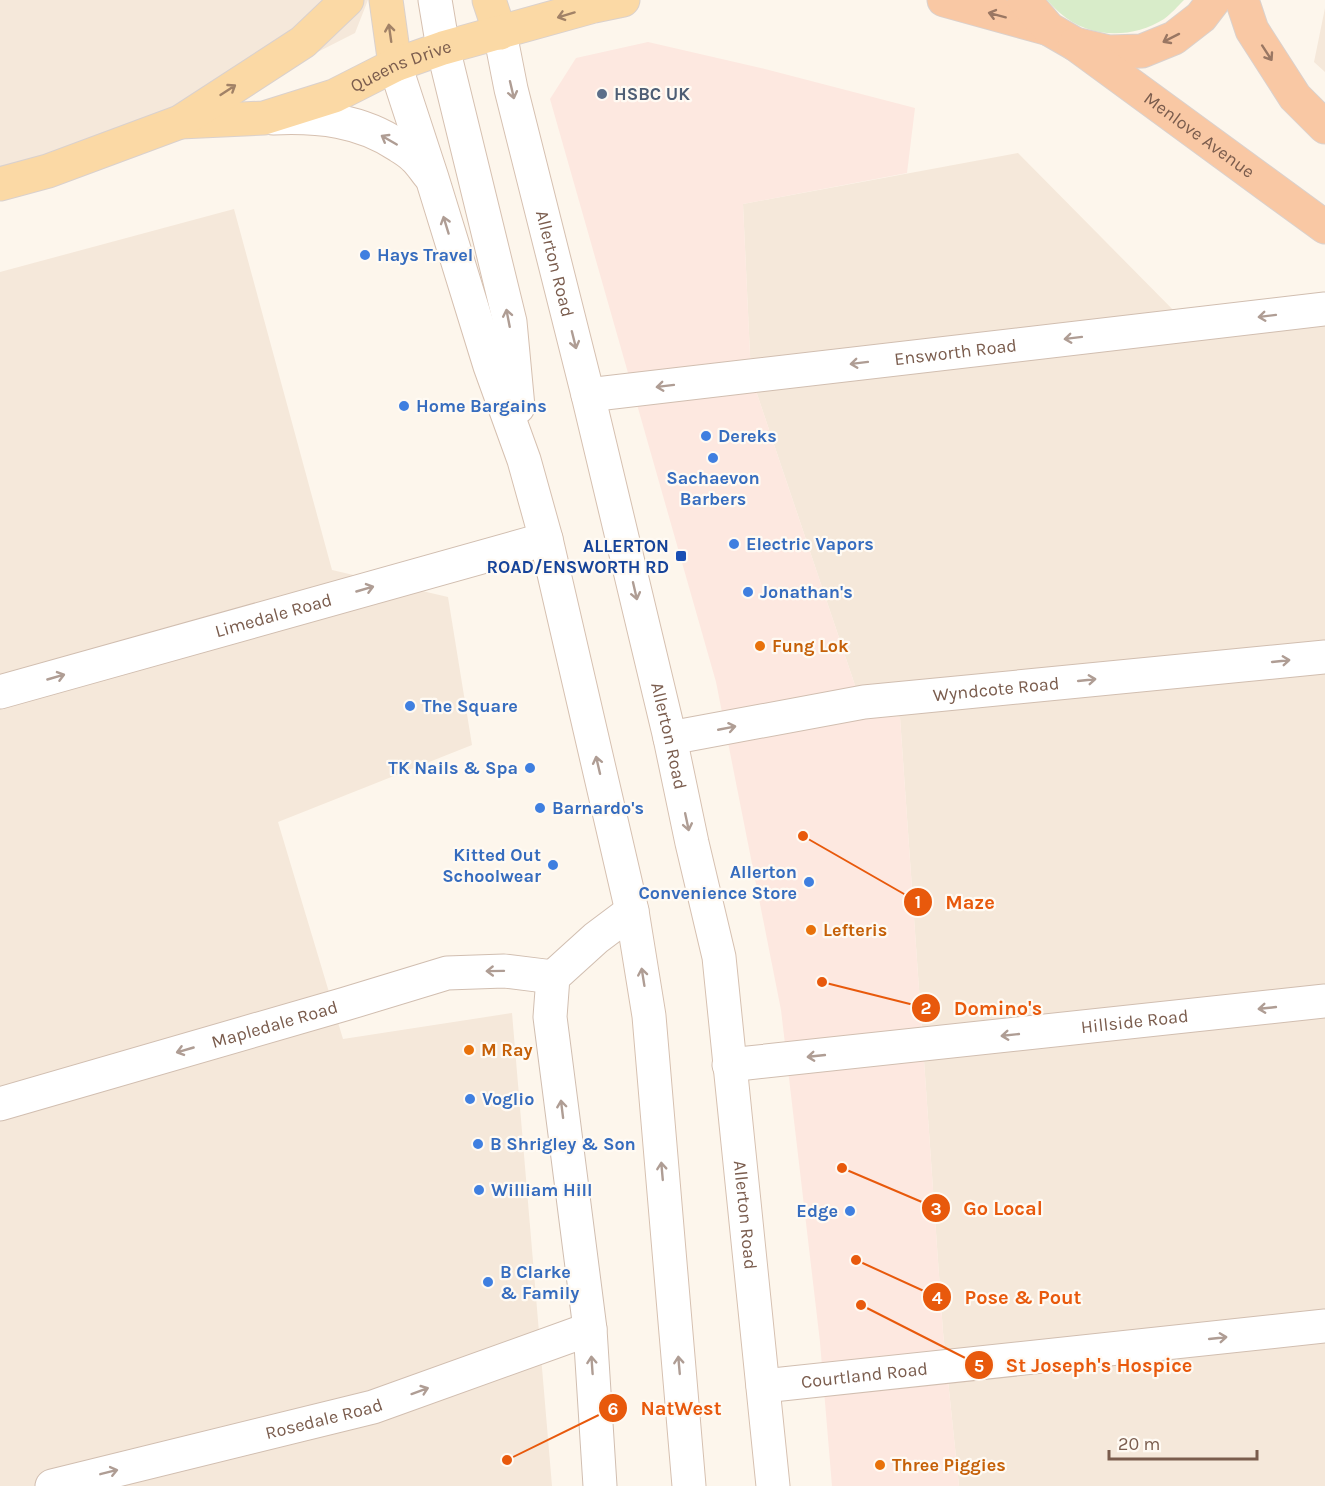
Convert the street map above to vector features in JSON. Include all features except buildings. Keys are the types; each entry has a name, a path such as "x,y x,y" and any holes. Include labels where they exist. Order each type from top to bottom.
{"highway":[{"path":"944,0 1109,52 1142,51 1174,38 1201,17 1214,0"},
{"path":"1024,0 1062,37"},
{"path":"1242,0 1252,30 1295,97 1325,127"},
{"name":"Menlove Avenue","path":"1062,37 1325,227"}],"main road":[{"name":"Queens Drive","path":"0,184 48,171 180,122 303,42 348,0"},
{"path":"386,0 395,66"},
{"name":"Allerton Road","path":"489,0 500,33"},
{"name":"Queens Drive","path":"180,122 264,118 334,96 395,66 443,48 623,0"}],"street":[{"path":"435,0 443,48 510,322 524,460"},
{"name":"Allerton Road","path":"500,33 511,89 588,395 670,738 719,957 772,1486"},
{"path":"395,66 490,366 524,460 546,539 632,911 649,1016 689,1486"},
{"path":"264,118 299,116 327,118 349,123 392,141 414,156 432,178"},
{"name":"Ensworth Road","path":"588,395 1325,309"},
{"name":"Limedale Road","path":"0,692 546,539"},
{"name":"Wyndcote Road","path":"670,738 864,702 1325,657"},
{"path":"600,1486 590,1329 550,1017 553,977 632,911"},
{"name":"Mapledale Road","path":"0,1104 334,1008 447,972 504,971 553,977"},
{"name":"Hillside Road","path":"729,1065 1325,1001"},
{"name":"Courtland Road","path":"763,1386 1325,1326"},
{"name":"Rosedale Road","path":"52,1486 372,1407 590,1329"}],"shaded area":[{"path":"0,0 368,0 355,33 180,122 0,184"},
{"path":"1325,8 1325,72 1314,62"},
{"path":"648,42 765,69 915,108 907,173 743,204 751,376 864,712 900,717 943,1332 959,1486 832,1486 820,1342 781,1010 716,682 550,99 576,58"},
{"path":"1018,153 1190,327 1325,303 1325,1486 959,1486 943,1332 900,717 864,712 751,376 743,204"},
{"path":"234,209 332,570 448,597 472,745 278,822 343,1039 512,1013 552,1486 0,1486 0,272"}],"green space":[{"path":"1047,0 1184,0 1167,17 1152,26 1125,33 1111,33 1097,32 1071,22"}],"place":[{"name":"HSBC UK","path":"602,94"},
{"name":"Hays Travel","path":"365,255"},
{"name":"Home Bargains","path":"404,406"},
{"name":"Dereks","path":"706,436"},
{"name":"Sachaevon Barbers","path":"713,458"},
{"name":"Electric Vapors","path":"734,544"},
{"name":"ALLERTON ROAD/ENSWORTH RD","path":"681,556"},
{"name":"Jonathan's","path":"748,592"},
{"name":"Fung Lok","path":"760,646"},
{"name":"The Square","path":"410,706"},
{"name":"TK Nails & Spa","path":"530,768"},
{"name":"Barnardo's","path":"540,808"},
{"name":"Maze","path":"803,836"},
{"name":"Kitted Out Schoolwear","path":"553,865"},
{"name":"Allerton Convenience Store","path":"809,882"},
{"name":"Lefteris","path":"811,930"},
{"name":"Domino's","path":"822,982"},
{"name":"M Ray","path":"469,1050"},
{"name":"Voglio","path":"470,1099"},
{"name":"B Shrigley & Son","path":"478,1144"},
{"name":"Go Local","path":"842,1168"},
{"name":"William Hill","path":"479,1190"},
{"name":"Edge","path":"850,1211"},
{"name":"Pose & Pout","path":"856,1260"},
{"name":"B Clarke & Family","path":"488,1282"},
{"name":"St Joseph's Hospice","path":"861,1305"},
{"name":"NatWest","path":"507,1460"},
{"name":"Three Piggies","path":"880,1465"}]}
